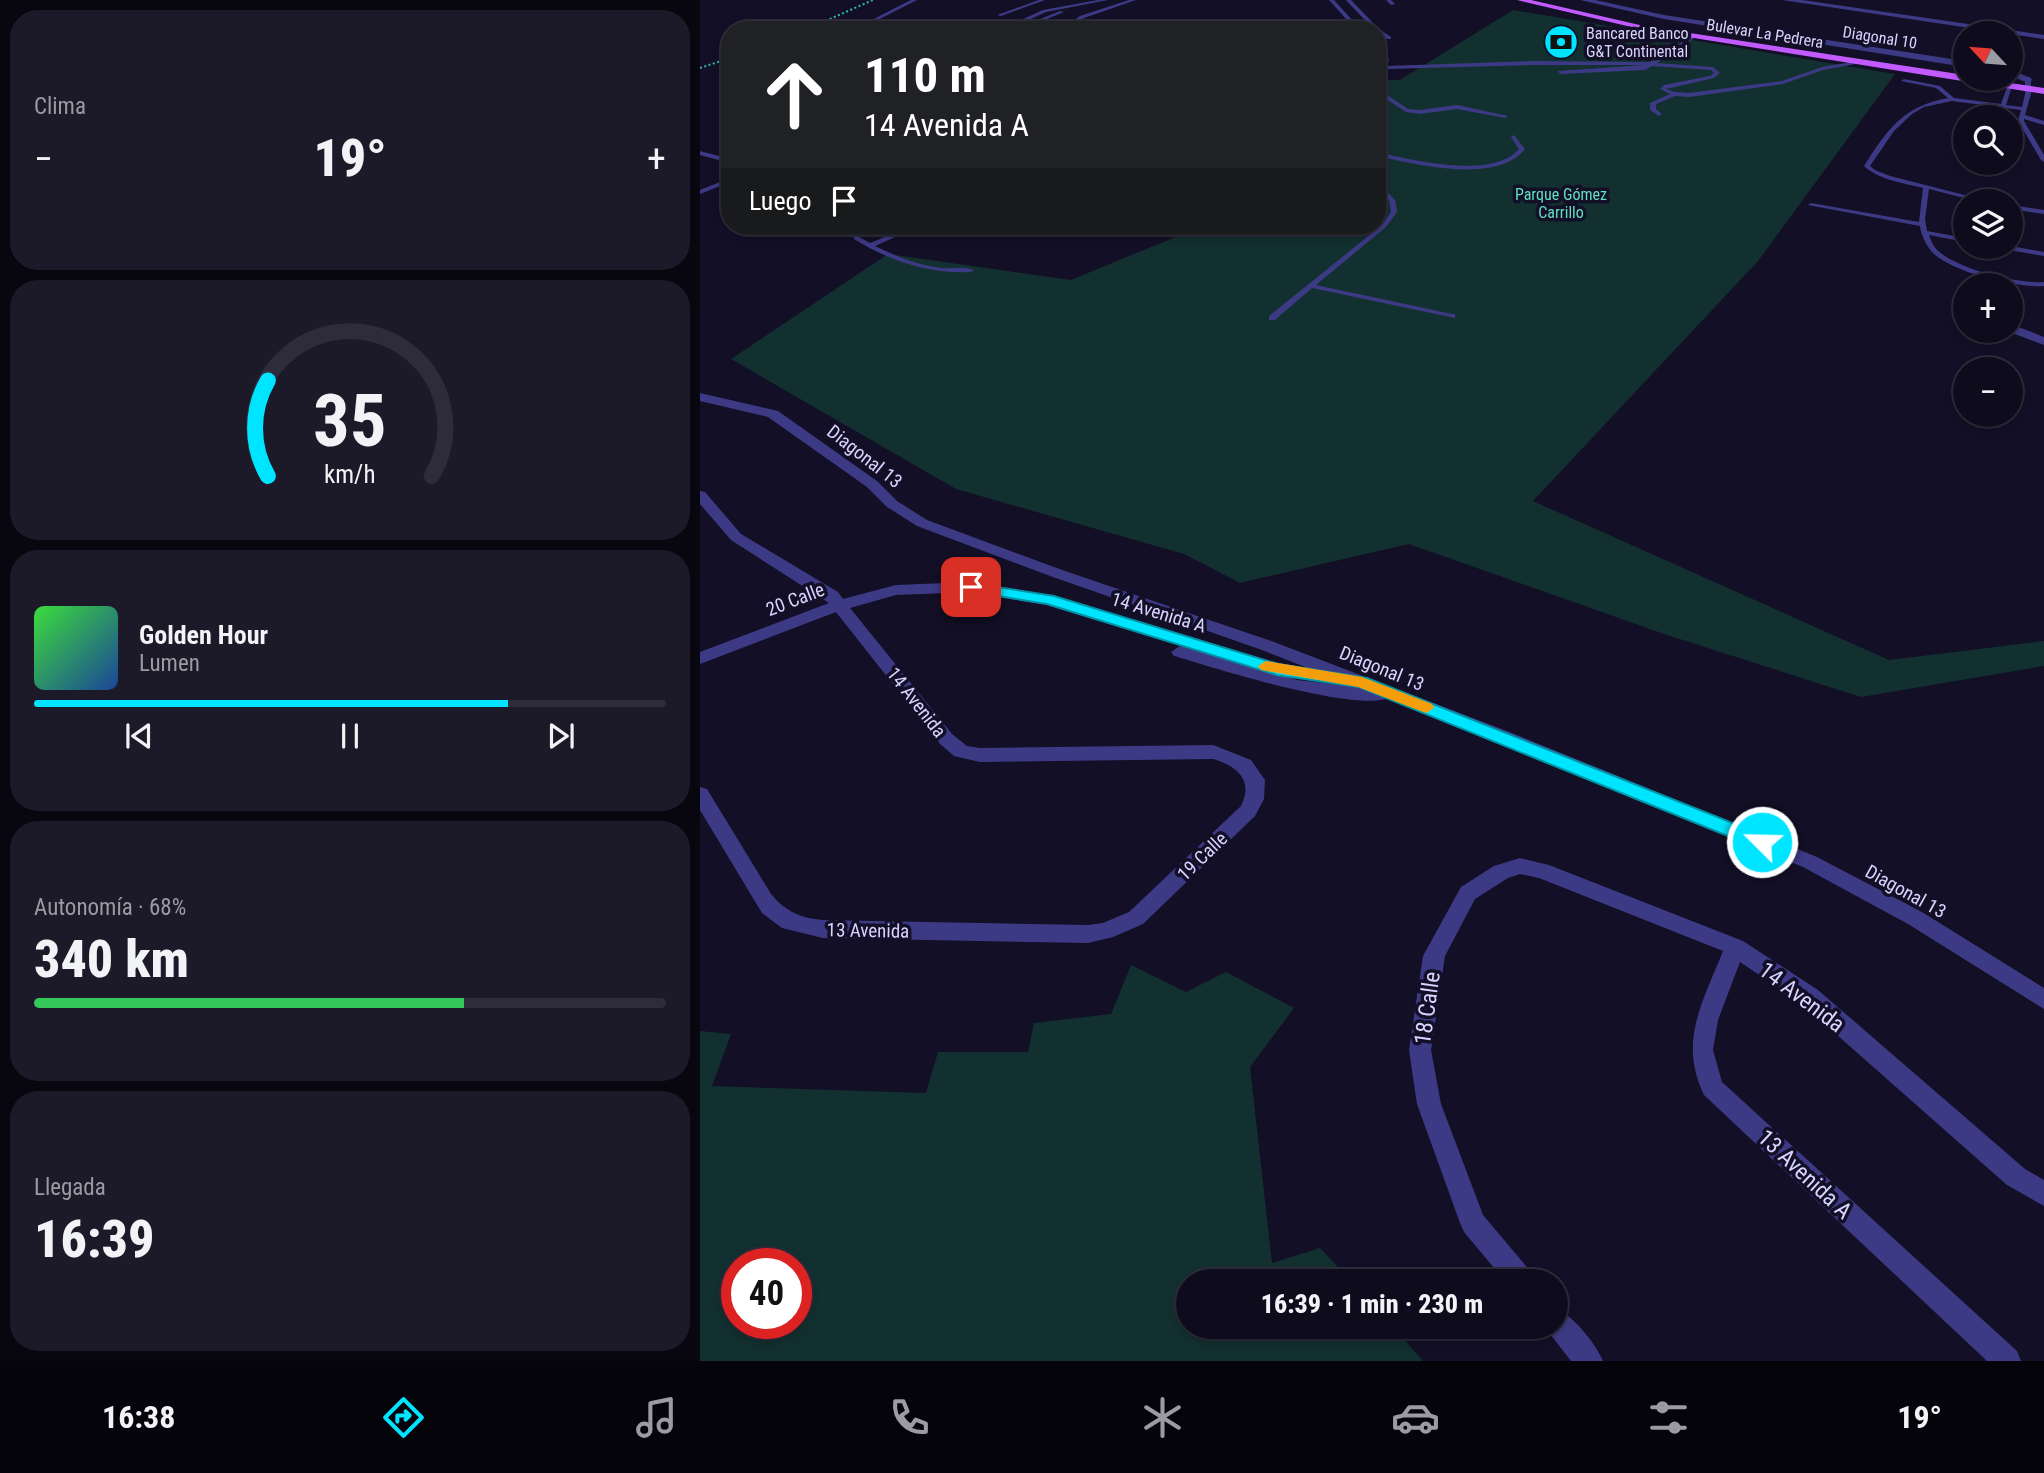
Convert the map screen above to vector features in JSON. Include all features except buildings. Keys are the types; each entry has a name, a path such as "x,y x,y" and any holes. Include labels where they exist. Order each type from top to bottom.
{"main road":[{"name":"Bulevar La Pedrera","path":"1521,0 1578,15 1694,36 1953,77"},
{"name":"Bulevar La Pedrera","path":"1548,0 1649,22 1953,68"},
{"name":"Bulevar La Pedrera","path":"2023,82 2044,91"},
{"name":"Bulevar La Pedrera","path":"2029,84 2044,82"}],"street":[{"name":"Diagonal 10","path":"1584,0 1664,17 1953,62"},
{"path":"1786,0 2044,37"},
{"path":"2023,333 2044,341"},
{"name":"Diagonal 13","path":"700,397 773,414 872,484 892,504 922,523 1059,574 1268,646 1519,743 1811,862 1915,918 2044,1000"},
{"name":"14 Avenida","path":"700,495 736,537 765,557 819,586 840,605 946,739 961,751 996,755 1199,750 1226,755 1238,761"},
{"name":"14 Avenida A","path":"906,589 971,587 1048,600 1277,669 1362,682"},
{"name":"14 Avenida A","path":"944,588 968,598 1031,606 1278,681 1342,692 1387,693"},
{"name":"20 Calle","path":"700,658 840,605 906,589"},
{"name":"19 Calle","path":"1106,931 1136,918 1148,908 1248,811 1255,800 1257,785 1254,775 1238,761"},
{"name":"13 Avenida","path":"700,794 769,908 791,923 823,929 1088,934 1106,931"},
{"name":"14 Avenida","path":"1520,866 1542,870 1735,947 1810,998 2016,1177 2044,1194"},
{"name":"18 Calle","path":"1512,1269 1473,1223 1452,1173 1429,1104 1420,1049 1434,956 1468,893 1483,881 1520,866"},
{"name":"13 Avenida A","path":"1735,947 1707,1020 1702,1049 1712,1087 2007,1361"},
{"path":"1568,1336 1589,1361"}],"lane":[{"path":"872,21 915,0"},
{"path":"999,15 1043,0"},
{"path":"1022,21 1045,11 1106,0"},
{"path":"1076,21 1134,0"},
{"path":"1331,0 1351,21"},
{"path":"1348,0 1368,21"},
{"path":"1040,21 1057,15 1064,9"},
{"path":"1560,72 1633,71 1654,64 1694,36"},
{"path":"1386,70 1532,63 1654,64 1713,69 1717,74 1704,80 1675,84 1663,89 1674,94 1689,95 1783,82 1822,69 1864,62"},
{"path":"1904,81 1944,89 1952,99"},
{"path":"2023,112 2029,84"},
{"path":"1659,114 1653,110 1653,103 1674,94"},
{"path":"1386,96 1412,112 1457,107 1505,116"},
{"path":"1953,194 1873,172 1867,166 1886,135 1909,112 1927,103 1952,99 1996,105"},
{"path":"2023,116 2044,123"},
{"path":"2023,124 2044,160"},
{"path":"1386,156 1452,169 1470,169 1517,155 1522,149 1514,137"},
{"path":"700,153 721,159"},
{"path":"703,191 721,184"},
{"path":"703,191 721,188"},
{"path":"1926,188 1923,228 1937,253 2005,282 2044,284"},
{"path":"1386,194 1392,200 1394,212 1386,223"},
{"path":"1811,205 1953,237"},
{"path":"2023,209 2044,212"},
{"path":"856,235 882,253 937,271 971,270"},
{"path":"869,246 895,235"},
{"path":"1272,318 1373,235"},
{"path":"2023,250 2044,254"},
{"path":"1311,286 1452,316"}],"path":[{"path":"826,21 873,0"},
{"path":"700,68 721,61"}],"green space":[{"name":"Parque Gómez Carrillo","path":"1513,10 1895,74 1758,261 1533,501 1889,660 2044,641 2044,666 1861,697 1664,634 1409,544 1240,583 1184,554 956,489 731,359 888,254 1071,280 1180,235 1386,235 1386,80 1400,80"},
{"path":"1131,965 1186,992 1226,972 1294,1008 1250,1067 1272,1263 1320,1248 1340,1269 1176,1269 1176,1339 1404,1339 1423,1361 700,1361 700,1031 731,1034 712,1086 926,1093 938,1052 1028,1052 1034,1023 1111,1014"}],"slow traffic":[{"path":"1266,666 1362,682 1426,708"}],"place":[{"name":"Bancared Banco G&T Continental","path":"1561,42"}],"route":[{"path":"971,587 1048,600 1277,669 1362,682 1762,842"}]}
